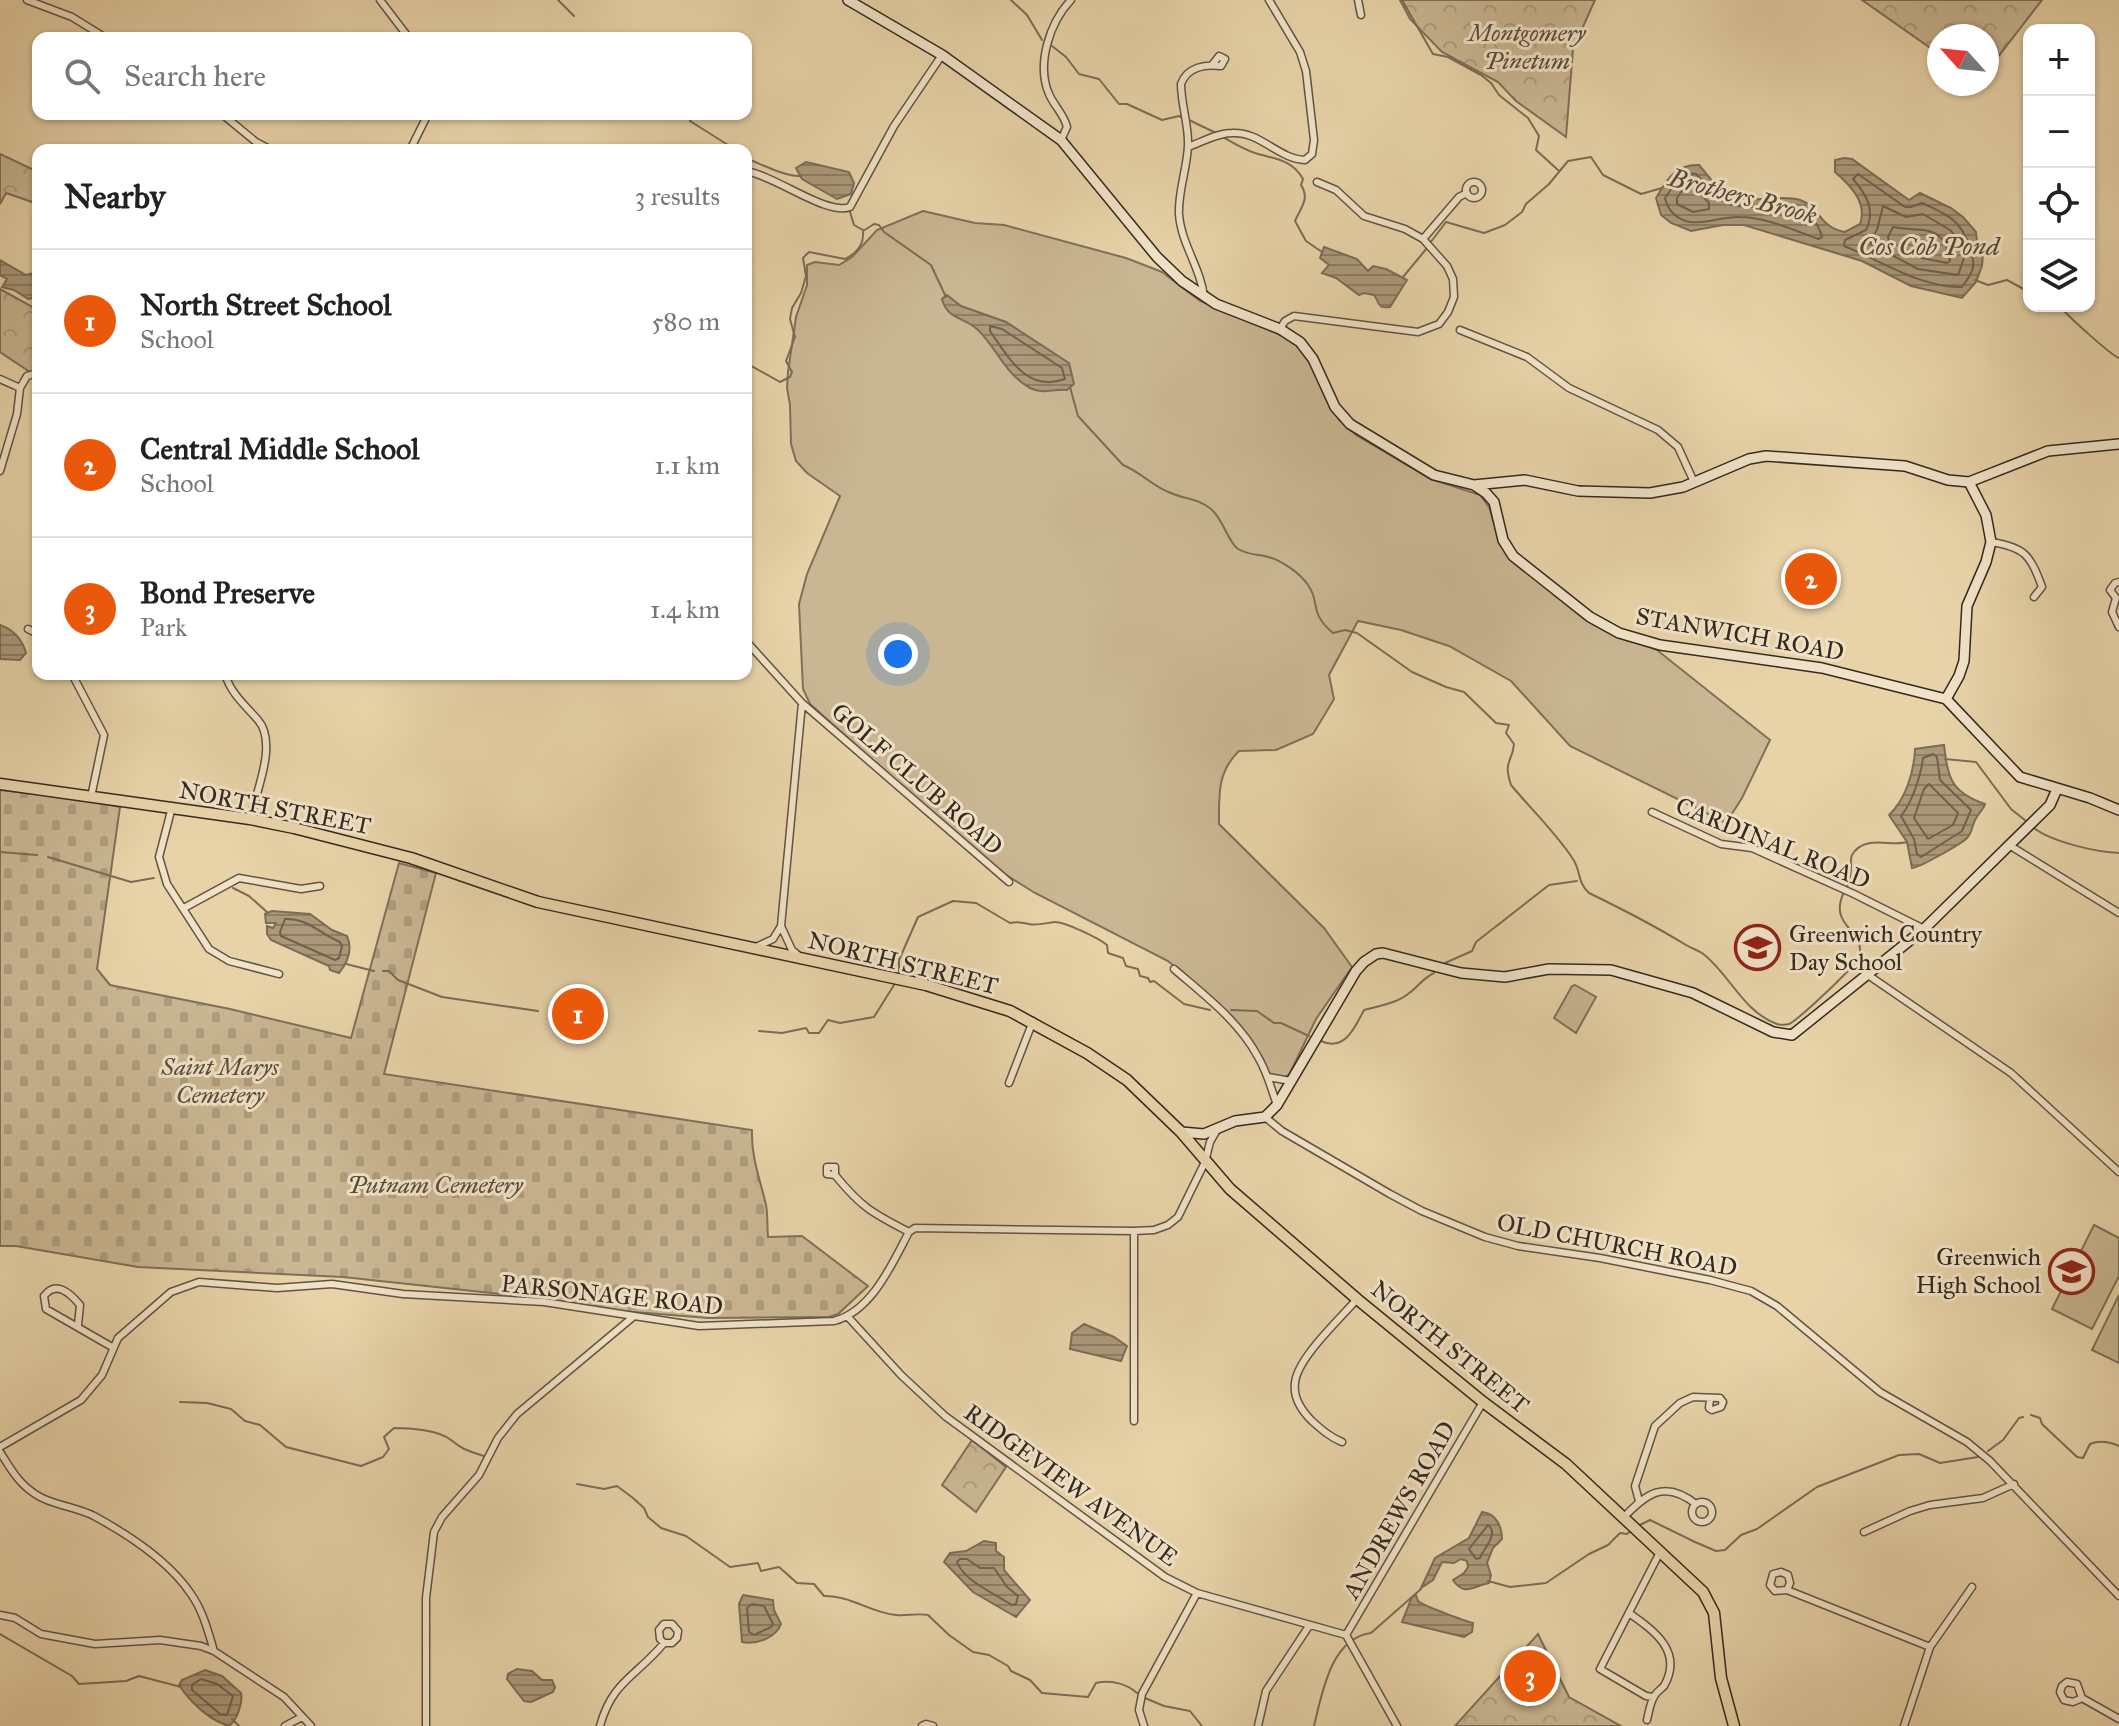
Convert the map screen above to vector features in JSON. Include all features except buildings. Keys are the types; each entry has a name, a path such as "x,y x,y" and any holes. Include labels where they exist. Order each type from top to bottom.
{"main road":[{"name":"NORTH STREET","path":"0,784 250,819 411,858 538,902 965,996 1033,1021 1127,1080 1181,1132 1230,1189 1357,1299 1483,1402 1566,1464 1703,1592 1714,1613 1721,1678 1734,1726"}],"street":[{"path":"27,0 72,17 96,32"},
{"path":"380,0 404,32"},
{"path":"848,0 942,55 1061,140 1160,260 1182,281 1204,297 1280,329 1296,339 1308,352 1335,407 1353,427 1434,475 1474,485 1525,480 1578,491 1628,494 1661,492 1749,459 1766,456 1905,466 1948,480 1969,482 2048,451 2119,444"},
{"path":"1061,140 1067,127 1049,95 1045,63 1052,28 1071,0"},
{"path":"1188,147 1232,133 1252,136 1295,159 1305,160 1312,154 1311,112 1303,60 1269,0"},
{"path":"1358,0 1361,15"},
{"path":"752,173 794,189 828,208 840,210 850,207 894,126 942,55"},
{"path":"1204,297 1203,283 1182,235 1179,214 1180,187 1188,147 1181,90 1184,76 1196,68 1212,65"},
{"path":"229,120 260,144"},
{"path":"413,144 425,120"},
{"path":"1280,329 1285,321 1294,316 1407,332 1426,330 1439,324 1454,297 1453,279 1447,266 1423,239 1405,229 1364,216 1336,190 1317,182"},
{"path":"1423,239 1459,197 1467,193"},
{"path":"1460,330 1527,357 1569,388 1658,430 1678,447 1694,482"},
{"path":"0,471 17,414 20,388 27,376 32,375"},
{"path":"0,379 20,388"},
{"path":"1474,485 1494,502 1504,482"},
{"path":"1969,482 1986,515 1991,542 1967,606 1964,661 1946,699 2020,777 2119,810"},
{"name":"STANWICH ROAD","path":"1494,502 1503,540 1513,556 1575,606 1614,630 1660,645 1827,668 1946,699"},
{"path":"1991,542 2018,548 2031,559 2042,587 2034,597"},
{"path":"2119,582 2110,590 2111,595 2118,597 2112,612 2119,627"},
{"path":"28,629 32,631"},
{"name":"GOLF CLUB ROAD","path":"752,648 802,703 1009,882"},
{"path":"75,680 104,735 91,797"},
{"path":"228,680 236,696 262,724 267,734 265,763 250,819"},
{"path":"754,948 773,939 781,926 802,703"},
{"path":"1181,1132 1204,1134 1235,1121 1265,1117 1277,1105 1356,971 1376,954 1391,954 1461,973 1505,977 1549,969 1611,970 1693,993 1783,1035 1799,1032 1924,929 2041,815 2052,803 2057,789"},
{"path":"172,807 159,857 167,884 209,949 229,961 279,974"},
{"name":"CARDINAL ROAD","path":"1652,812 1721,844 1752,848 1924,929"},
{"path":"2009,845 2119,913"},
{"path":"184,908 239,878 301,889 320,886"},
{"path":"781,926 792,950 801,958"},
{"path":"1174,969 1215,1004 1241,1032 1258,1055 1277,1105"},
{"path":"1866,974 2011,1073 2119,1172"},
{"path":"1009,1083 1033,1021"},
{"path":"1268,1077 1291,1081"},
{"name":"OLD CHURCH ROAD","path":"1265,1117 1282,1131 1390,1194 1485,1237 1518,1246 1600,1258 1710,1280 1751,1291 1777,1306 1880,1392 1967,1442 2014,1484 2119,1596"},
{"path":"848,1317 886,1275 909,1232 924,1226 1134,1231 1154,1230 1168,1225 1178,1217 1217,1130"},
{"path":"835,1175 856,1201 870,1212 909,1232"},
{"path":"1134,1231 1134,1421"},
{"name":"PARSONAGE ROAD","path":"0,1449 81,1400 102,1375 118,1338 171,1292 199,1282 277,1288 332,1284 403,1294 544,1302 699,1326 834,1321 848,1317"},
{"path":"78,1325 80,1305 73,1296 63,1289 47,1291 44,1296 46,1309 112,1347"},
{"path":"1342,1442 1323,1432 1305,1414 1297,1398 1295,1382 1301,1364 1357,1299"},
{"path":"426,1726 426,1598 434,1532 442,1517 479,1475 498,1438 517,1414 633,1317"},
{"name":"RIDGEVIEW AVENUE","path":"848,1317 901,1375 945,1416 1154,1570 1197,1593 1349,1640"},
{"path":"1639,1501 1635,1486 1655,1426 1680,1403 1693,1397 1710,1399"},
{"name":"ANDREWS ROAD","path":"1349,1640 1483,1402"},
{"path":"0,1449 16,1476 32,1493 93,1515 147,1551 176,1575 204,1617 214,1651"},
{"path":"1864,1532 1910,1511 1930,1505 1983,1498 2014,1484"},
{"path":"1623,1518 1649,1494 1669,1491 1696,1504"},
{"path":"1653,1697 1600,1669 1659,1554"},
{"path":"1904,1726 1930,1647 1972,1587"},
{"path":"1787,1590 1930,1647"},
{"path":"1144,1726 1139,1710 1142,1694 1197,1593"},
{"path":"1629,1613 1666,1643 1669,1673 1663,1688 1653,1697 1647,1720"},
{"path":"0,1615 15,1618 41,1634 95,1644 160,1640 214,1651 284,1697 311,1726"},
{"path":"1258,1726 1266,1691 1309,1626"},
{"path":"1349,1640 1397,1726"},
{"path":"600,1726 611,1696 648,1663 664,1643"},
{"path":"2082,1698 2119,1719"},
{"path":"285,1726 302,1717"},
{"path":"922,1726 933,1726"}],"green space":[{"name":"Montgomery Pinetum","path":"1400,0 1595,0 1573,49 1566,137 1516,101 1498,82 1442,52 1410,19"},
{"path":"1862,0 2042,0 1999,56 1999,24 1927,24 1927,46"},
{"path":"0,154 32,169 32,202 6,193 0,204"},
{"path":"923,211 975,223 1004,225 1126,258 1162,272 1200,301 1292,340 1304,351 1339,420 1356,435 1431,479 1480,495 1489,507 1501,546 1534,578 1590,622 1657,650 1770,740 1742,798 1726,823 1570,746 1511,681 1449,646 1401,630 1358,621 1329,675 1334,699 1313,734 1276,750 1239,751 1227,767 1221,785 1219,824 1324,928 1352,967 1316,1019 1289,1075 1281,1078 1269,1073 1240,1028 1168,961 1035,893 990,865 810,704 803,689 799,604 807,574 840,496 807,473 796,461 791,444 788,372 796,317 807,285 807,265 815,262 839,265 852,257 877,230"},
{"path":"0,289 32,307 32,373 0,352"},
{"name":"Putnam Cemetery","path":"0,790 77,798 120,807 97,969 110,985 351,1038 399,863 436,873 384,1074 752,1130 754,1159 767,1209 768,1237 802,1236 868,1286 838,1314 829,1317 708,1318 622,1311 538,1298 343,1277 138,1267 16,1246 0,1246"},
{"path":"1575,985 1596,997 1576,1033 1554,1018"},
{"path":"2094,1225 2119,1238 2119,1276 2092,1329 2052,1309"},
{"path":"2119,1295 2119,1363 2092,1350"},
{"path":"972,1440 1006,1467 976,1512 942,1485"},
{"path":"1538,1634 1569,1697 1621,1726 1455,1726"}],"water":[{"name":"Cos Cob Pond","path":"1852,159 1909,200 1920,193 1951,208 1976,232 1983,253 1982,266 1976,282 1962,298 1911,286 1862,261 1744,225 1691,231 1661,215 1656,198 1678,170 1699,165 1718,187 1733,197 1800,200 1812,207 1824,222 1845,232 1860,224 1862,209 1856,195 1835,172 1835,160"},
{"path":"806,162 849,172 854,183 851,194 837,199 802,179 796,168"},
{"path":"1324,247 1357,259 1368,271 1373,266 1386,269 1407,280 1390,307 1383,307 1374,295 1359,295 1336,278 1322,273 1329,265 1320,258"},
{"path":"0,260 26,275 32,274 32,298 2,287 7,279 0,275"},
{"path":"947,295 961,306 1006,322 1069,363 1074,384 1067,390 1044,391 1022,383 974,326 948,311 942,299"},
{"path":"0,625 13,632 22,643 26,653 20,660 0,659"},
{"path":"1944,745 1953,782 1964,794 1985,804 1967,838 1912,868 1907,842 1889,815 1908,785 1915,749"},
{"path":"272,911 310,914 332,930 347,936 349,956 339,973 271,940 267,926 273,928 276,923 266,923 265,914"},
{"path":"1084,1324 1127,1346 1121,1361 1070,1349 1072,1333"},
{"path":"1482,1512 1494,1518 1502,1534 1487,1563 1491,1575 1489,1583 1470,1589 1457,1585 1453,1580 1468,1567 1467,1561 1461,1559 1454,1563 1442,1562 1433,1580 1421,1588 1435,1558 1469,1538"},
{"path":"984,1541 996,1543 996,1551 1004,1557 1004,1570 1030,1600 1016,1617 973,1592 944,1562 950,1553 966,1551"},
{"path":"743,1595 773,1600 781,1624 770,1637 742,1642 739,1604"},
{"path":"1416,1595 1422,1603 1473,1623 1472,1632 1464,1637 1402,1622 1412,1597"},
{"path":"517,1669 532,1671 542,1680 552,1680 555,1687 553,1692 531,1702 524,1701 507,1679 508,1674"},
{"path":"205,1670 222,1676 241,1693 239,1711 229,1726 201,1710 179,1685 182,1680"}],"waterway":[{"path":"558,0 574,16"},
{"path":"1011,0 1027,15 1042,40"},
{"name":"Brothers Brook","path":"1402,0 1433,54 1448,57 1491,83 1499,95 1528,118 1539,136 1536,150 1558,170"},
{"path":"1052,46 1066,57 1079,74 1099,79 1119,104 1127,104 1162,120 1183,118"},
{"path":"690,120 726,144"},
{"path":"1189,120 1216,133"},
{"path":"1221,136 1251,151 1282,161 1299,172 1305,199 1295,221 1306,241 1322,252"},
{"path":"1430,243 1446,222 1484,233 1505,225 1522,212 1568,161 1591,157 1603,175 1641,194 1662,188"},
{"path":"752,160 801,176"},
{"path":"850,212 854,225 863,230"},
{"path":"863,231 874,224 879,225 884,232 931,265 946,297"},
{"path":"752,366 780,382 790,377 792,372 786,361 795,337 790,319 806,276 803,258 809,252 845,259 859,248 863,232"},
{"path":"1403,277 1427,248"},
{"name":"Brothers Brook","path":"1975,280 1988,285 2007,280 2023,289"},
{"name":"Brothers Brook","path":"2065,312 2119,358"},
{"path":"1070,387 1078,416 1123,465 1165,490 1207,506 1238,549 1273,559 1295,572 1312,591 1320,619 1333,633 1345,630 1357,633 1412,672 1464,692 1496,723 1509,725 1506,733 1514,744 1508,766 1511,785 1566,849 1585,889 1702,953 1745,1002 1765,1018 1777,1024 1789,1024 1827,992 1859,957 1858,940 1840,913 1844,892"},
{"path":"1945,759 1976,762 2011,809 2026,821"},
{"path":"2034,828 2075,845 2119,853"},
{"path":"1847,887 1851,858 1857,849 1870,843 1907,842"},
{"path":"0,852 37,855"},
{"path":"48,857 131,882 154,878"},
{"path":"1445,963 1472,951 1476,942 1549,885 1577,881"},
{"path":"233,888 249,896 267,912"},
{"path":"899,974 899,960 918,917 953,901 976,903 1010,923 1035,925 1059,922 1082,931 1107,945 1108,953 1123,958 1126,966 1138,969 1140,976 1154,981 1184,1004 1210,1010"},
{"path":"346,964 374,971"},
{"path":"383,971 389,971 398,980 442,997 538,1011"},
{"path":"1321,1041 1329,1044 1343,1041 1364,1010 1403,997 1434,973"},
{"path":"759,1031 782,1033 806,1028 809,1033 819,1033 828,1020 840,1023 874,1017 894,985"},
{"path":"1231,1010 1257,1011 1274,1023 1281,1023 1309,1036"},
{"path":"180,1402 207,1403 231,1409 245,1421 260,1425 286,1447 361,1466 383,1457 389,1449 384,1437 394,1428 439,1434 484,1456"},
{"path":"2031,1415 2040,1418 2042,1424 2077,1457 2083,1458 2093,1443 2119,1446"},
{"path":"1988,1451 2003,1440 2023,1417"},
{"path":"1640,1525 1650,1520 1716,1551 1725,1550 1741,1535 1757,1529 1817,1487 1899,1455 1919,1454 1940,1463 1978,1457"},
{"path":"577,1484 604,1489 617,1486 644,1508 648,1517 661,1528 686,1536 730,1567 758,1563 761,1571 779,1567 797,1583 814,1584 824,1596 843,1598 887,1614 928,1615 973,1652 989,1655 1008,1666 1011,1671 1030,1680 1042,1693 1088,1697 1096,1683 1107,1682 1118,1683 1137,1693"},
{"path":"1488,1581 1510,1587 1546,1583 1608,1545 1620,1533 1631,1531"},
{"path":"1314,1726 1325,1683 1337,1656 1357,1637 1371,1633 1421,1589"},
{"path":"0,1634 72,1676 79,1684 126,1681 139,1676 181,1687"},
{"path":"1145,1698 1164,1706 1190,1711 1202,1726"},
{"path":"232,1719 239,1726"}],"place":[{"name":"Central Middle School","path":"1811,579"},
{"name":"Greenwich Country Day School","path":"1758,948"},
{"name":"North Street School","path":"578,1014"},
{"name":"Greenwich High School","path":"2072,1271"},
{"name":"Bond Preserve","path":"1530,1676"}],"park label":[{"name":"Saint Marys Cemetery","path":"220,1081"}]}
